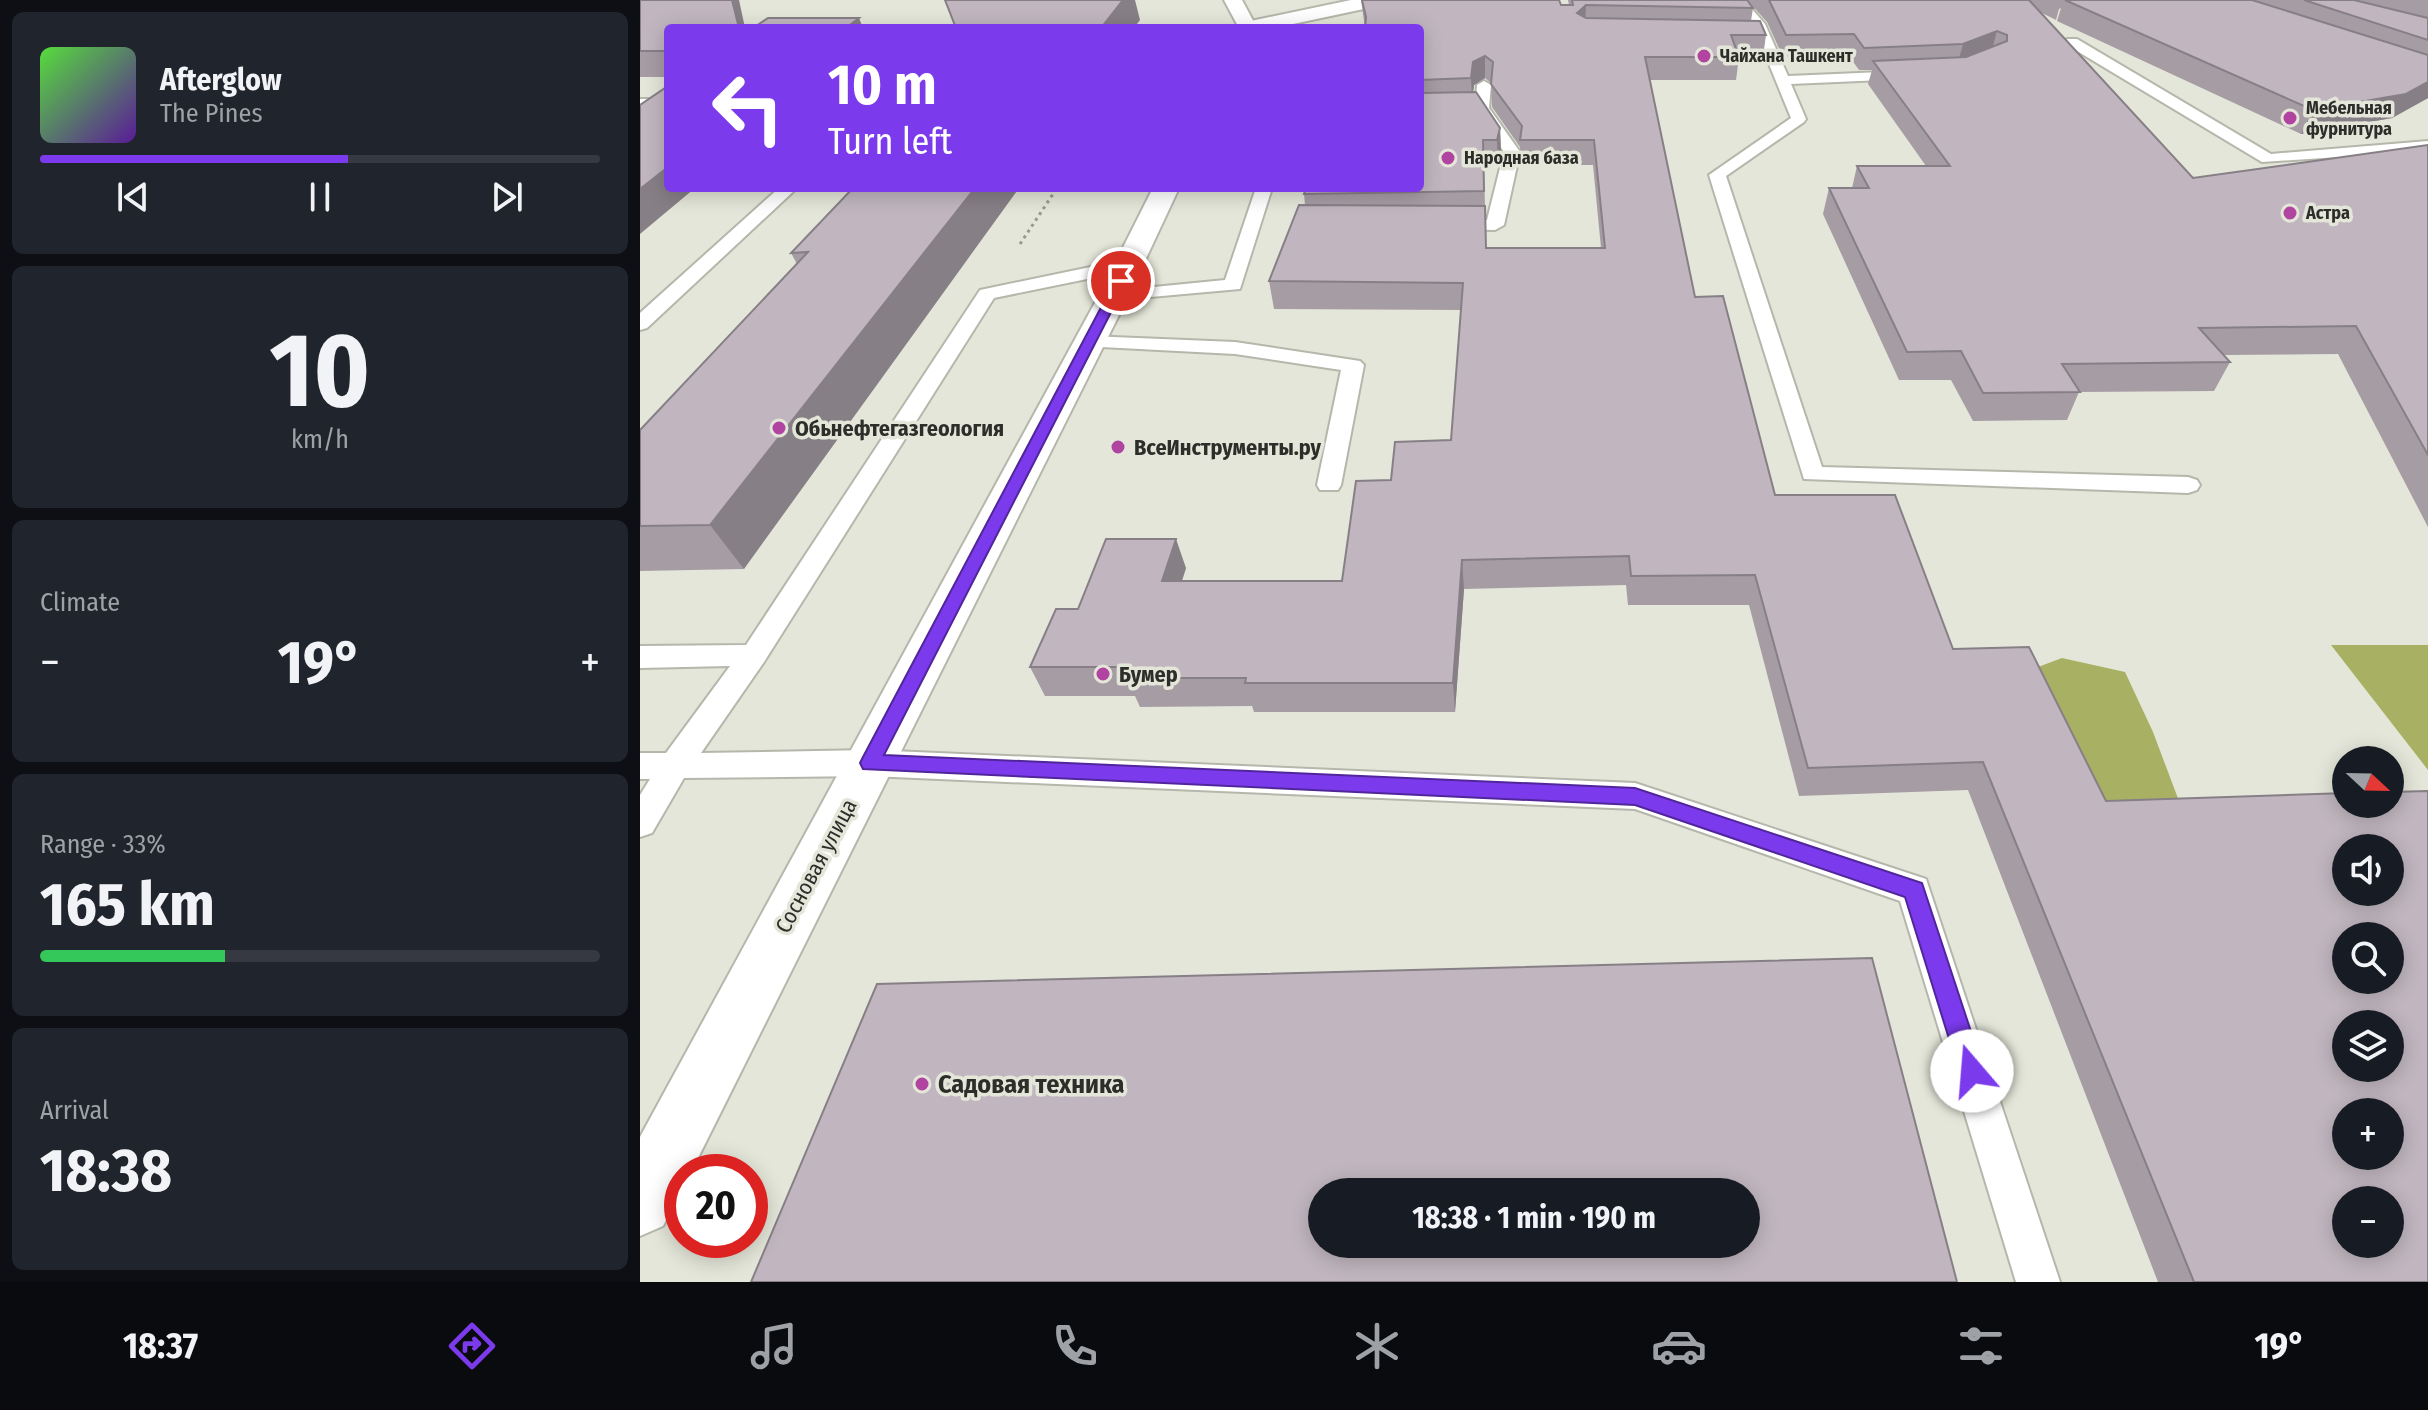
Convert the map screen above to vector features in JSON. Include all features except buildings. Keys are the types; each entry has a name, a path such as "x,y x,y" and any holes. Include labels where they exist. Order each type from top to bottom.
{"main road":[{"path":"1233,0 1245,24"},
{"path":"1262,24 1378,0"},
{"name":"Сосновая улица","path":"648,1172 870,763 1113,297 1164,192"}],"lane":[{"path":"1738,0 1759,24 1756,36 1783,80 1799,119 1717,175 1812,474 2188,485"},
{"path":"2072,42 2268,159 2428,146"},
{"path":"1783,80 1916,75"},
{"path":"1434,225 1495,225 1512,152 1474,108 1484,85"},
{"path":"640,103 664,103"},
{"path":"642,321 785,192"},
{"path":"1113,297 1233,285 1263,192"},
{"path":"640,823 675,765 754,655 987,294 1129,265"},
{"path":"1089,342 1235,348 1353,365 1329,485"},
{"path":"640,657 754,655"},
{"path":"640,766 870,763 1635,796 1914,890 2038,1282"}],"green space":[{"path":"2331,645 2428,645 2428,770"},
{"path":"2062,658 2125,672 2153,732 2188,825 2124,826 2014,676"}],"place":[{"name":"Чайхана Ташкент","path":"1704,56"},
{"name":"Мебельная фурнитура","path":"2290,118"},
{"name":"Народная база","path":"1448,158"},
{"name":"Астра","path":"2290,213"},
{"name":"Обьнефтегазгеология","path":"779,428"},
{"name":"ВсеИнструменты.ру","path":"1118,447"},
{"name":"Бумер","path":"1103,674"},
{"name":"Садовая техника","path":"922,1084"}],"route":[{"path":"1121,281 870,763 1635,796 1914,890 1972,1071"}]}
